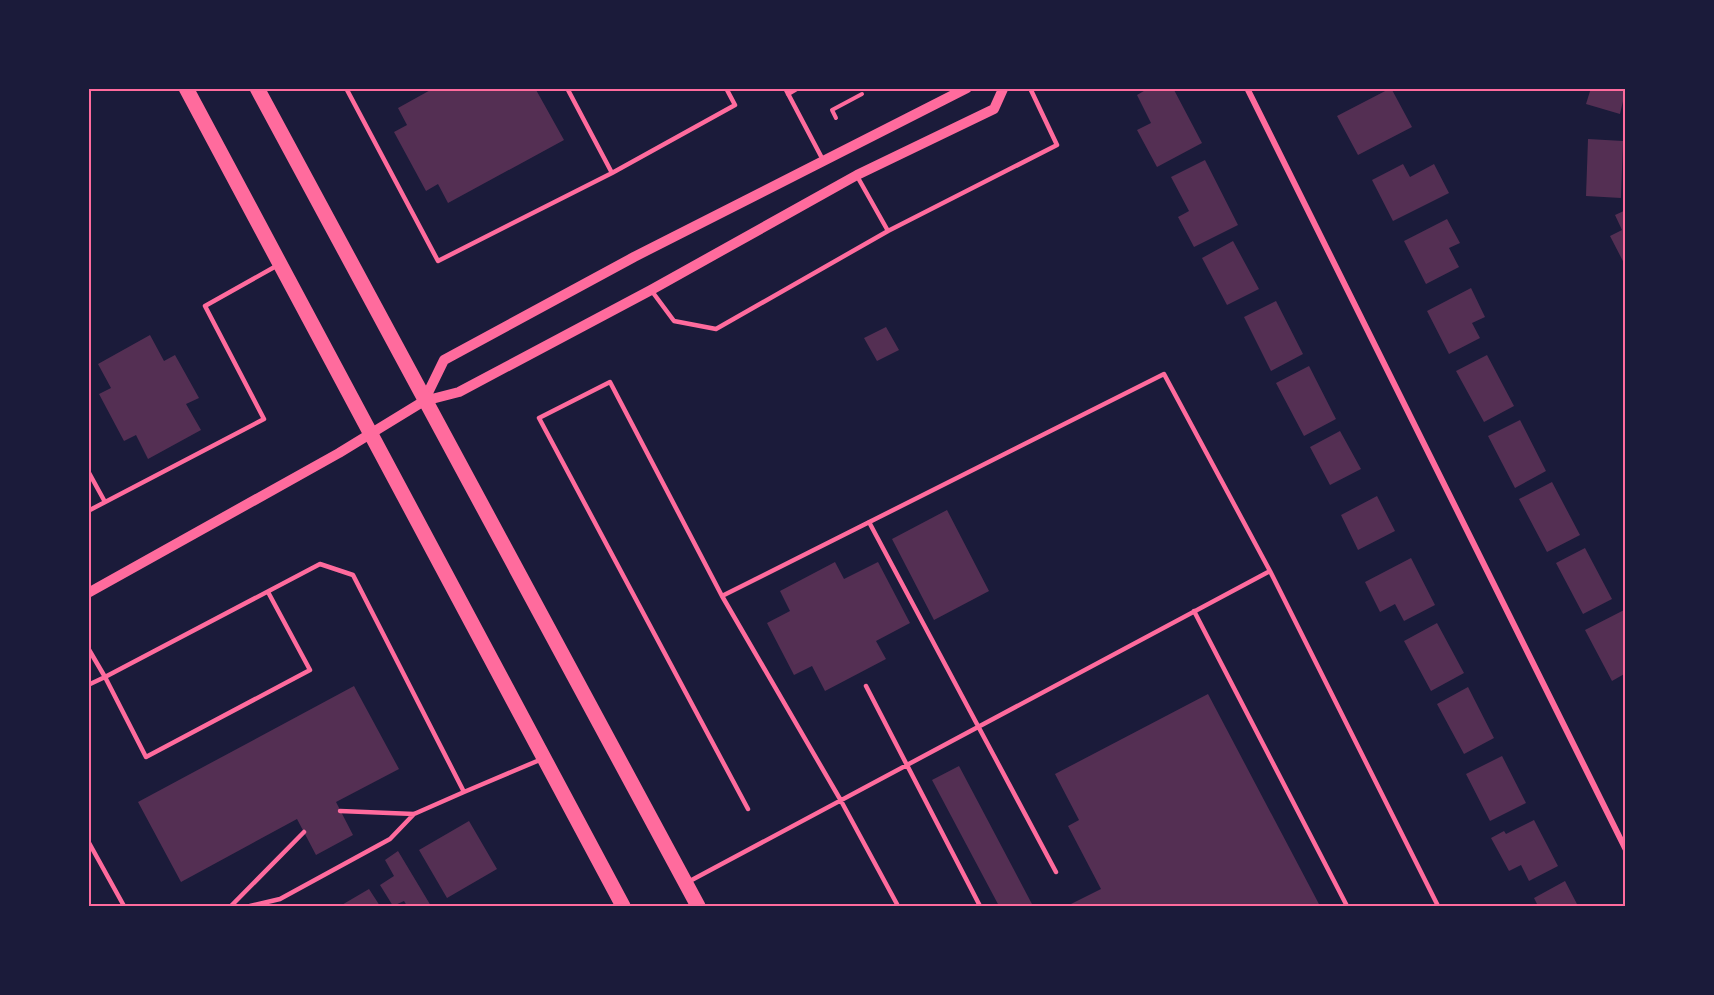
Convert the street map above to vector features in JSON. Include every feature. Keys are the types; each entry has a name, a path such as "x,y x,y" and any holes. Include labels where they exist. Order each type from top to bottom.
{"main road":[{"path":"186,88 369,435 623,906"},
{"path":"257,88 698,906"}],"street":[{"path":"424,401 444,360 823,159 967,88"},
{"path":"1247,88 1626,850"},
{"path":"88,593 369,435 424,401 459,392 651,290 857,176 994,108 1003,89"}],"lane":[{"path":"346,88 438,261 612,173 735,105 726,88"},
{"path":"567,88 612,173"},
{"path":"785,88 823,159"},
{"path":"788,94 798,88"},
{"path":"651,290 674,321 716,329 888,231 1057,145 1030,88"},
{"path":"857,176 888,231"},
{"path":"88,511 264,419 205,306 280,264"},
{"path":"722,596 1164,374 1270,571 1438,906"},
{"path":"748,809 538,418 609,382 722,596 840,799 898,906"},
{"path":"88,471 105,502"},
{"path":"869,522 1056,872"},
{"path":"88,685 321,564 353,575 464,792"},
{"path":"685,883 1270,571"},
{"path":"88,648 146,757 310,670 268,592"},
{"path":"1194,611 1347,906"},
{"path":"866,686 904,765 980,906"},
{"path":"250,906 280,899 390,839 414,814 544,758"},
{"path":"340,810 414,814"},
{"path":"231,906 304,832"},
{"path":"88,841 124,906"}],"path":[{"path":"836,118 832,110 862,94"}],"building":[{"path":"434,88 535,88 564,140 448,203 438,184 426,191 394,132 407,125 398,108"},
{"path":"1149,88 1173,88 1202,143 1157,167 1137,130 1151,123 1137,95"},
{"path":"1391,88 1412,127 1358,155 1337,116"},
{"path":"1591,88 1626,88 1620,114 1586,104"},
{"path":"1588,139 1623,141 1621,198 1586,196"},
{"path":"1205,160 1238,225 1194,247 1178,217 1189,211 1171,177"},
{"path":"1403,164 1410,177 1434,164 1449,193 1393,221 1372,180"},
{"path":"1626,210 1626,267 1610,236 1622,230 1615,215"},
{"path":"1447,219 1460,243 1449,248 1459,267 1426,284 1404,241"},
{"path":"1233,241 1259,289 1227,305 1202,258"},
{"path":"1471,288 1485,317 1472,323 1480,338 1449,354 1427,311"},
{"path":"1276,301 1303,354 1271,371 1244,317"},
{"path":"886,327 899,350 877,361 864,338"},
{"path":"150,335 164,361 175,355 199,398 186,404 201,430 148,459 136,435 124,441 99,394 111,388 98,364"},
{"path":"1487,355 1514,406 1484,422 1456,371"},
{"path":"1309,366 1336,419 1304,436 1276,383"},
{"path":"1520,420 1546,471 1515,488 1488,436"},
{"path":"1340,431 1361,469 1330,485 1310,447"},
{"path":"1552,482 1580,535 1547,552 1519,499"},
{"path":"1377,496 1395,531 1358,550 1341,515"},
{"path":"947,510 989,591 934,620 892,539"},
{"path":"1585,548 1612,599 1583,614 1556,563"},
{"path":"1411,558 1435,605 1404,621 1395,604 1380,612 1365,582"},
{"path":"835,562 844,579 878,562 910,623 876,641 886,659 825,691 812,666 794,675 767,623 790,611 780,591"},
{"path":"1626,609 1626,673 1612,681 1585,630"},
{"path":"1437,623 1464,673 1431,691 1404,641"},
{"path":"354,686 399,769 336,802 353,835 316,855 297,819 181,882 138,802"},
{"path":"1468,687 1494,738 1464,754 1437,704"},
{"path":"1208,694 1320,906 1067,906 1101,889 1068,826 1079,820 1055,774"},
{"path":"1502,756 1526,803 1490,821 1466,774"},
{"path":"959,766 1033,906 999,906 932,780"},
{"path":"1534,820 1558,866 1529,881 1521,865 1509,871 1491,838 1504,831 1506,834"},
{"path":"469,821 497,869 447,898 419,850"},
{"path":"398,851 431,906 407,906 404,901 393,906 380,885 394,876 385,860"},
{"path":"1565,881 1578,906 1538,906 1534,898"},
{"path":"369,889 380,906 340,906"}]}
